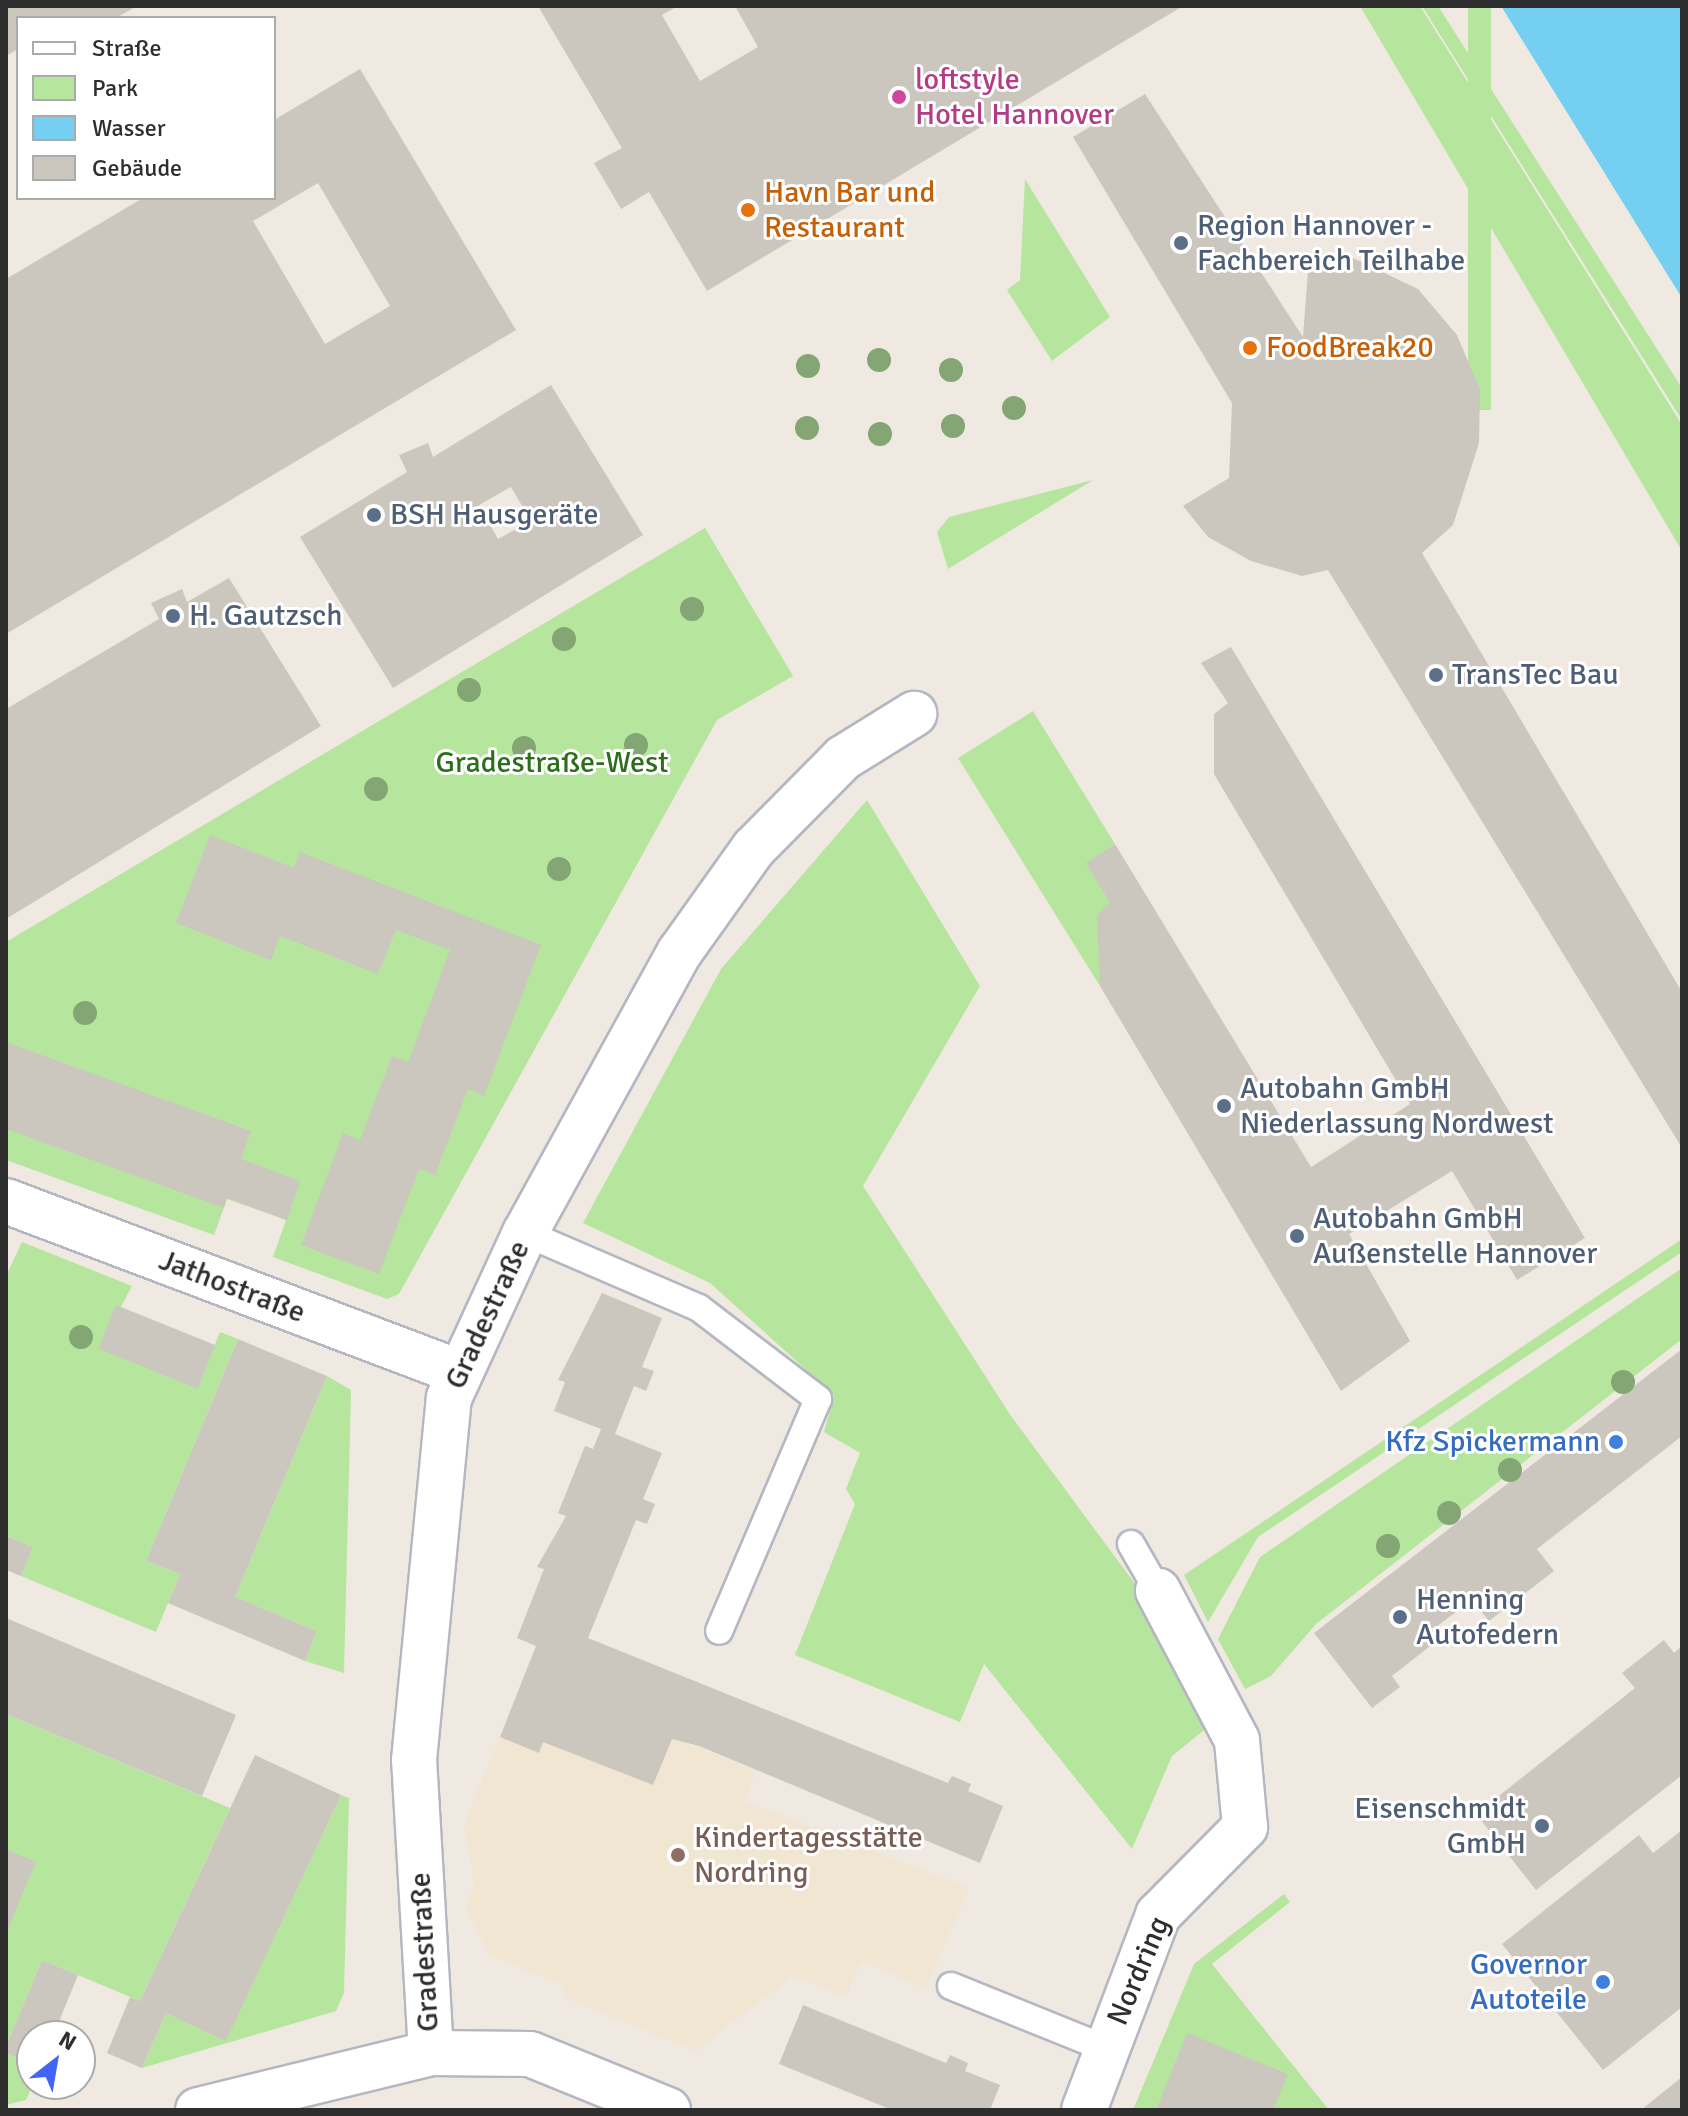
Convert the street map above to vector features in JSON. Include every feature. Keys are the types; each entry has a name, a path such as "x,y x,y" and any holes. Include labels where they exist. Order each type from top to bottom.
{"street":[{"name":"Gradestraße","path":"431,2053 414,1760 449,1398 525,1233 679,953 754,848 843,758 914,714"},
{"name":"Jathostraße","path":"6,1201 459,1372"},
{"name":"Nordring","path":"1084,2110 1158,1915 1245,1827 1237,1740 1158,1591"},
{"path":"198,2110 431,2053 530,2054 668,2110"}],"lane":[{"path":"525,1233 699,1308 818,1399 719,1631"},
{"path":"1131,1544 1158,1591"},
{"path":"951,1986 1107,2049"}],"shaded area":[{"name":"Kindertagesstätte Nordring","path":"536,1646 564,1696 756,1770 745,1801 969,1888 926,1989 861,1961 846,1997 793,1976 695,2051 568,1999 561,1984 489,1955 465,1907 475,1886 464,1825"}],"green space":[{"path":"1360,6 1420,6 1682,425 1682,551"},
{"path":"1422,6 1438,6 1682,388 1682,420"},
{"path":"1468,6 1491,6 1491,410 1468,410"},
{"path":"1025,179 1110,317 1052,361 1007,290 1020,280"},
{"path":"1093,480 948,569 937,532 949,517"},
{"name":"Gradestraße-West","path":"705,528 793,676 717,720 399,1294 387,1299 273,1257 286,1220 227,1199 214,1235 6,1160 6,942"},
{"path":"1033,711 1115,844 1087,863 1110,903 1100,986 958,758"},
{"path":"867,800 980,986 863,1186 1011,1416 1141,1592 1213,1723 1172,1756 1132,1849 984,1664 960,1722 795,1655 855,1504 846,1489 860,1453 824,1432 834,1395 710,1283 583,1223 721,969"},
{"path":"1682,1239 1682,1252 1258,1537 1208,1622 1184,1575"},
{"path":"22,1242 132,1286 99,1348 197,1388 220,1332 238,1339 146,1561 180,1574 156,1632 21,1576 33,1547 6,1536 6,1276"},
{"path":"1682,1268 1682,1339 1316,1624 1271,1676 1245,1689 1218,1639 1260,1557"},
{"path":"327,1376 351,1390 344,1673 305,1661 317,1631 235,1597"},
{"path":"6,1714 230,1808 140,2001 42,1960 6,2046"},
{"path":"341,1795 349,1798 344,1993 336,2011 142,2068 166,2013 226,2040"},
{"path":"1284,1894 1290,1902 1212,1964 1329,2110 1133,2110 1194,1964"},
{"path":"6,2053 16,2057 16,2100 26,2100 6,2105"}],"water":[{"path":"1501,6 1682,6 1682,298"}],"building":[{"path":"6,6 137,6 120,16 16,16 16,50 6,56"},
{"path":"538,6 678,6 662,15 700,81 758,47 735,6 1183,6 707,291 649,192 621,209 594,163 622,148"},
{"path":"360,69 516,330 6,634 6,279 140,200 276,200 276,119","holes":["318,183 390,306 325,344 253,221"]},
{"path":"1145,94 1303,337 1309,258 1353,258 1418,289 1457,335 1480,390 1479,443 1453,525 1422,553 1682,992 1682,1148 1328,570 1302,576 1251,561 1208,537 1183,506 1229,478 1232,403 1073,137"},
{"path":"551,385 643,535 393,688 300,537 407,472 399,455 428,443 433,457","holes":["511,487 531,521 498,539 479,505"]},
{"path":"229,578 321,726 6,919 6,709 159,619 151,603 182,589 187,602"},
{"path":"1231,647 1585,1238 1517,1280 1452,1171 1349,1234 1410,1341 1341,1391 1100,986 1097,915 1110,903 1086,863 1115,844 1311,1167 1410,1104 1214,774 1214,714 1228,703 1201,663"},
{"path":"210,835 294,868 300,852 541,945 484,1096 468,1089 435,1175 419,1169 379,1274 301,1245 343,1133 360,1140 392,1056 408,1062 450,950 396,930 378,974 280,936 271,960 176,923"},
{"path":"6,1042 251,1131 241,1159 300,1181 287,1220 227,1198 224,1208 6,1129"},
{"path":"602,1293 662,1318 642,1367 654,1371 646,1391 634,1386 615,1434 662,1453 643,1499 655,1504 647,1524 636,1520 588,1638 948,1783 952,1776 971,1784 968,1791 1003,1806 980,1863 699,1746 672,1739 653,1785 543,1742 539,1753 500,1737 536,1646 517,1638 544,1569 537,1567 566,1516 558,1513 585,1446 593,1449 601,1429 554,1411 565,1382 558,1380"},
{"path":"116,1305 215,1345 198,1389 98,1349"},
{"path":"238,1339 327,1376 235,1597 317,1631 305,1661 168,1603 180,1574 146,1561"},
{"path":"1682,1349 1682,1436 1537,1549 1554,1571 1489,1621 1472,1600 1436,1627 1443,1636 1392,1676 1400,1687 1372,1708 1314,1633"},
{"path":"6,1536 33,1547 21,1576 6,1570"},
{"path":"6,1618 236,1715 202,1796 6,1714"},
{"path":"1664,1640 1674,1653 1682,1646 1682,1775 1536,1890 1476,1814 1635,1688 1622,1673"},
{"path":"255,1755 341,1795 226,2041 166,2013 142,2068 107,2053 130,1997 140,2001"},
{"path":"1682,1830 1682,2007 1603,2070 1502,1944 1639,1835 1653,1853"},
{"path":"6,1849 36,1862 6,1933"},
{"path":"42,1960 78,1975 60,2020 17,2020"},
{"path":"803,2005 946,2063 950,2055 968,2063 965,2071 1000,2085 990,2110 892,2110 779,2064"},
{"path":"16,2022 16,2057 6,2053"},
{"path":"1187,2033 1288,2074 1273,2110 1156,2110"},
{"path":"1682,2077 1682,2110 1641,2110"}],"place":[{"name":"loftstyle Hotel Hannover","path":"899,97"},
{"name":"Havn Bar und Restaurant","path":"748,210"},
{"name":"Region Hannover - Fachbereich Teilhabe","path":"1181,243"},
{"name":"FoodBreak20","path":"1250,348"},
{"name":"BSH Hausgeräte","path":"374,515"},
{"name":"H. Gautzsch","path":"173,616"},
{"name":"TransTec Bau","path":"1436,675"},
{"name":"Autobahn GmbH Niederlassung Nordwest","path":"1224,1106"},
{"name":"Autobahn GmbH Außenstelle Hannover","path":"1297,1236"},
{"name":"Kfz Spickermann","path":"1616,1442"},
{"name":"Henning Autofedern","path":"1400,1617"},
{"name":"Eisenschmidt GmbH","path":"1542,1826"},
{"name":"Kindertagesstätte Nordring","path":"678,1855"},
{"name":"Governor Autoteile","path":"1603,1982"}]}
